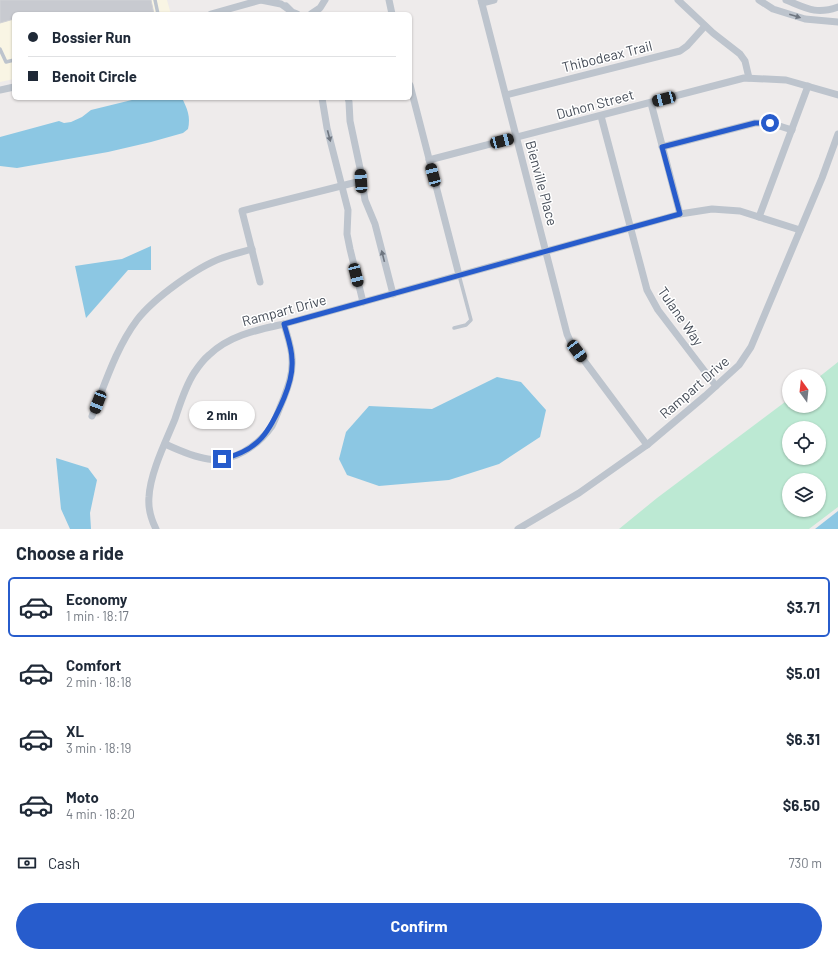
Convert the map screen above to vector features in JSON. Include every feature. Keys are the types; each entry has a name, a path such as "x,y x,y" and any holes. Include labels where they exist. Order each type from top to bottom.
{"street":[{"path":"218,12 261,0 281,4 293,12"},
{"path":"283,0 288,9"},
{"path":"389,0 392,12"},
{"path":"481,2 494,0"},
{"path":"678,0 705,26 740,54 745,61 749,78"},
{"path":"759,0 773,9 805,19 838,22"},
{"path":"786,0 816,11 829,10 838,7"},
{"path":"316,12 324,2"},
{"path":"324,2 325,12"},
{"name":"Bienville Place","path":"481,2 567,334 571,343 647,445"},
{"name":"Thibodeax Trail","path":"506,95 680,51 687,46 705,26"},
{"name":"Duhon Street","path":"429,160 744,78 786,80 838,95"},
{"path":"758,217 808,86"},
{"path":"0,90 12,87"},
{"path":"412,93 459,275"},
{"path":"322,100 327,128 348,210 347,234 363,302"},
{"path":"348,100 350,121 365,200 375,224 393,294"},
{"path":"651,103 680,214"},
{"name":"Tulane Way","path":"601,116 647,290 658,310 716,386"},
{"path":"662,147 755,123 770,123 792,130"},
{"name":"Rampart Drive","path":"518,529 579,493 647,445 739,365 751,348 822,178 838,134"},
{"path":"260,282 242,211 361,181"},
{"name":"Rampart Drive","path":"156,529 148,506 149,495 151,482 165,444 193,374 209,355 231,339 250,332 284,324 680,214 712,209 740,211 800,230"},
{"path":"92,416 123,343 138,319 157,300 202,268 222,258 252,249"},
{"path":"165,444 196,456 208,459 221,459 236,456 251,448 265,435 276,417 289,384 291,374 292,358 284,324"}],"lane":[{"path":"155,0 158,12"},
{"path":"0,49 6,62 12,60"},
{"path":"454,328 466,325 471,320 459,275"}],"shaded area":[{"path":"0,0 167,0 170,12 12,12 12,79 0,82"}],"green space":[{"path":"838,362 838,507 826,516 826,473 782,473 782,517 825,517 809,529 619,529 657,498 782,404 782,413 826,413 826,371"}],"water":[{"path":"132,100 183,100 189,117 189,125 188,129 183,133 108,152 17,168 0,166 0,137 59,121 64,123 71,122 82,117 91,110"},
{"path":"151,246 151,270 128,270 86,318 75,266 122,259"},
{"path":"497,377 521,382 546,410 540,437 499,464 449,480 379,486 347,475 339,459 346,432 369,406 432,409"},
{"path":"56,458 88,468 97,480 90,513 91,529 70,529 61,509"},
{"path":"838,511 838,529 815,529"}],"building":[{"path":"0,0 151,0 154,12 12,12 12,20 0,23"}],"route":[{"path":"222,459 236,456 251,448 265,435 276,417 289,384 291,374 292,358 284,324 680,214 662,147 755,123 770,123"}]}
